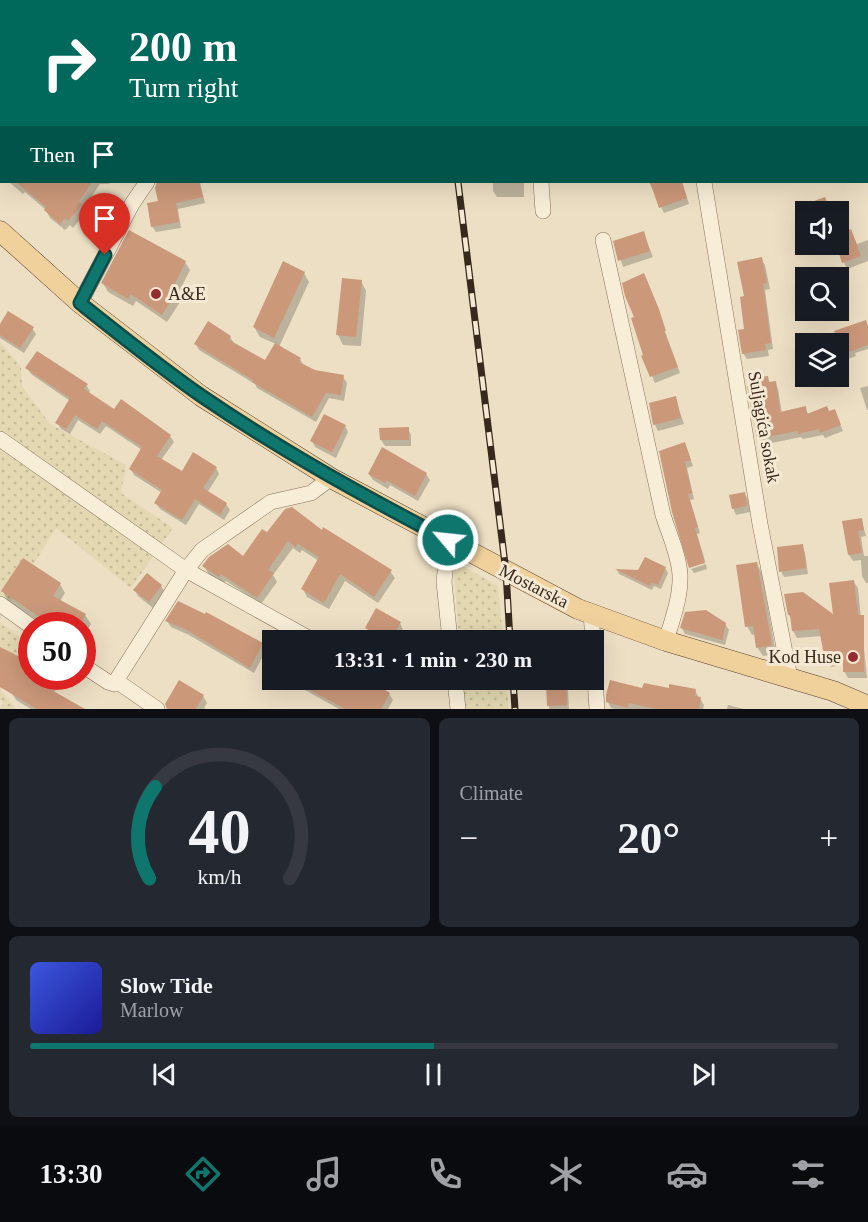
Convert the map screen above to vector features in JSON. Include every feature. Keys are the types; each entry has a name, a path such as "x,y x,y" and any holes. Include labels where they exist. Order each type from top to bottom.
{"main road":[{"name":"Mostarska","path":"0,231 80,303 201,396 331,478 531,585 591,613 666,640 833,691 868,706"}],"street":[{"path":"80,303 132,204 146,183"},
{"path":"541,183 543,211"},
{"name":"Suljagića sokak","path":"704,183 760,524 790,678"},
{"path":"603,240 663,515 680,576 676,604 666,640"},
{"path":"0,439 186,570 294,630"},
{"path":"96,674 108,682 114,684 118,682 186,570 202,550 271,502 311,493 331,478"},
{"path":"448,540 444,582 449,630"},
{"path":"0,604 18,617"},
{"path":"591,613 592,630"},
{"path":"118,682 157,709"},
{"path":"456,690 458,709"},
{"path":"596,690 597,709"}],"shaded area":[{"path":"0,342 21,367 22,386 50,424 126,465 121,493 173,528 131,588 56,528 0,619"},
{"path":"453,561 498,586 502,630 458,630"},
{"path":"0,622 18,636 18,659 1,690 16,709 0,709 3,701 0,700"},
{"path":"462,690 507,690 509,709 463,709"}],"building":[{"path":"17,183 91,183 79,201 82,204 68,221 65,218 60,224 44,210 46,207"},
{"path":"157,183 199,183 203,197 176,203 179,222 151,227 147,203 158,201 155,188"},
{"path":"650,183 682,183 687,198 659,208"},
{"path":"825,197 827,201 814,201"},
{"path":"851,229 861,256 842,263 839,255 849,255 849,230"},
{"path":"129,230 186,261 172,290 176,293 162,315 131,294 128,299 101,283"},
{"path":"644,231 650,251 618,261 613,241"},
{"path":"762,257 767,283 763,284 771,343 765,344 766,350 742,354 738,330 744,329 740,297 744,296 737,262"},
{"path":"283,261 305,272 274,338 253,327"},
{"path":"644,273 659,309 666,331 664,331 678,367 650,377 641,356 643,355 631,318 634,317 622,283"},
{"path":"342,278 362,280 356,337 336,335"},
{"path":"8,311 34,327 20,348 0,335 0,324"},
{"path":"866,320 868,345 849,352 849,333 835,333 834,331"},
{"path":"208,321 231,336 229,340 265,360 275,343 301,358 299,362 315,370 344,375 341,395 326,393 312,417 252,382 253,380 194,344"},
{"path":"37,351 88,384 84,389 114,409 121,399 171,435 157,456 182,471 193,452 217,467 203,488 227,503 220,515 195,499 182,520 154,503 162,490 129,469 142,447 102,421 97,429 75,415 66,429 55,423 70,398 25,368"},
{"path":"768,376 769,382 776,381 780,412 806,406 807,414 827,406 829,411 835,409 841,425 820,433 819,429 798,434 797,431 757,439 747,386 755,385 754,378"},
{"path":"676,396 681,418 653,425 649,403"},
{"path":"324,414 346,425 332,452 310,441"},
{"path":"409,427 409,440 380,440 379,428"},
{"path":"685,442 691,460 685,462 692,493 688,494 698,527 695,528 705,563 689,568 672,512 659,451"},
{"path":"382,447 427,473 415,496 386,480 385,483 368,474"},
{"path":"745,492 747,506 732,509 729,495"},
{"path":"292,507 322,530 323,527 392,570 374,597 340,574 324,603 301,589 319,557 298,544 295,547 288,541 268,570 274,573 257,598 221,574 219,577 202,566 209,557 228,544 243,556 262,529 267,532 285,509"},
{"path":"862,518 864,530 858,531 862,553 848,555 842,521"},
{"path":"803,544 806,568 779,572 777,547"},
{"path":"645,557 666,567 658,585 651,582 650,586 615,569 638,570"},
{"path":"23,558 61,583 53,596 82,612 32,612 1,591"},
{"path":"757,562 772,645 756,648 753,626 745,627 736,565"},
{"path":"147,573 162,585 149,602 133,590"},
{"path":"854,580 858,615 864,615 864,672 843,672 843,657 825,660 819,629 792,631 784,594 803,592 833,614 829,583"},
{"path":"178,601 205,614 206,612 262,642 262,645 250,668 185,629 165,621"},
{"path":"376,608 401,622 397,630 365,628"},
{"path":"706,610 726,623 722,640 680,628 685,612"},
{"path":"0,647 18,656 18,690 52,690 85,709 37,709 0,687"},
{"path":"179,680 204,695 196,709 167,709 165,704"},
{"path":"610,680 642,688 644,683 669,688 669,684 696,689 695,696 701,697 699,709 657,709 629,703 628,708 606,702"},
{"path":"310,690 386,690 390,693 381,709 345,709"},
{"path":"546,690 566,690 567,705 547,706"}],"railway":[{"path":"458,183 506,572 509,630"},
{"path":"514,690 515,709"}],"place":[{"name":"A&E","path":"156,294"},
{"name":"Kod Huse","path":"853,657"}],"route":[{"path":"105,255 80,303 201,396 255,431 331,478 448,540"}]}
